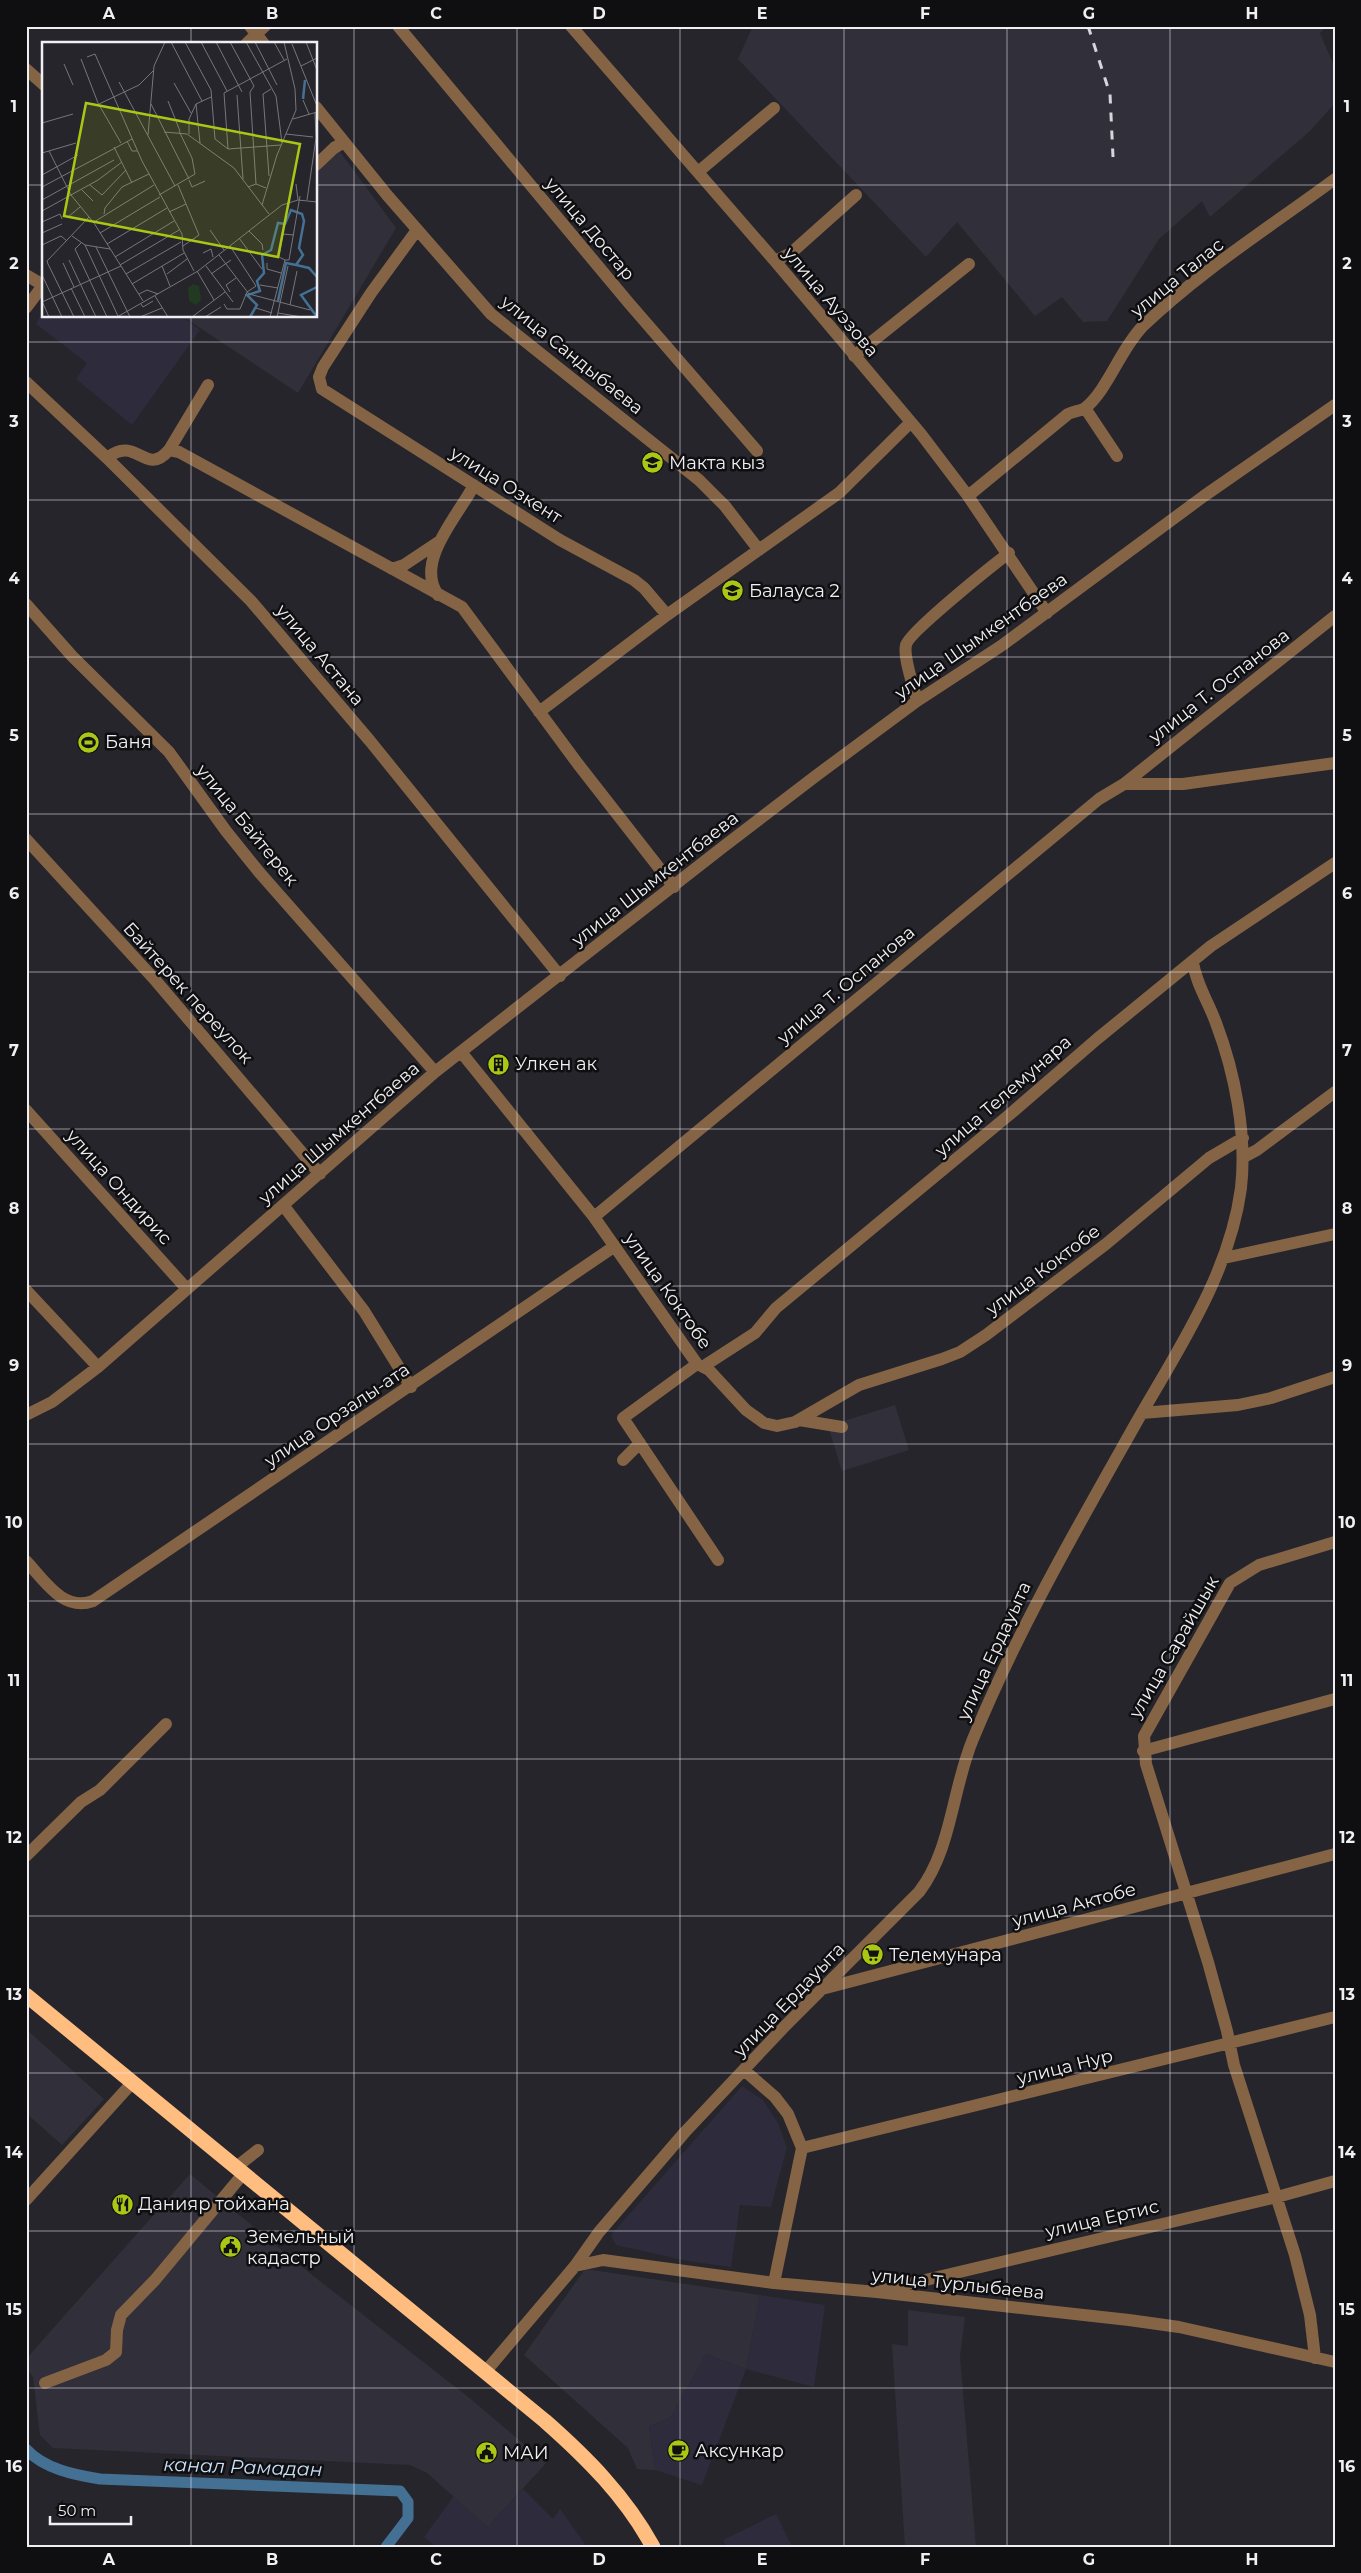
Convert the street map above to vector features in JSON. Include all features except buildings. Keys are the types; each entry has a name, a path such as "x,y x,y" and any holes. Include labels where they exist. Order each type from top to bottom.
{"highway":[{"path":"26,1995 545,2421 620,2496 654,2547"}],"street":[{"name":"улица Достар","path":"398,26 628,302 758,451"},
{"name":"улица Ауэзова","path":"572,26 775,261 910,424 968,496 1009,554 1047,613"},
{"path":"248,42 259,33"},
{"path":"26,69 42,83"},
{"path":"698,172 774,108"},
{"name":"улица Сандыбаева","path":"318,110 491,314 699,480 725,506 759,550"},
{"path":"318,163 334,148 344,142"},
{"name":"улица Талас","path":"968,496 1068,414 1085,408 1097,394 1134,336 1159,312 1212,270 1335,179"},
{"path":"775,261 791,253 856,195"},
{"name":"улица Озкент","path":"418,230 372,293 323,367 319,377 322,389 560,540 634,580 644,588 667,615"},
{"path":"854,356 969,264"},
{"path":"26,275 42,284"},
{"path":"26,308 42,286"},
{"name":"улица Астана","path":"26,382 107,458 257,608 370,741 560,976"},
{"path":"107,458 116,451 124,449 150,460 156,460 169,450 208,385"},
{"name":"улица Шымкентбаева","path":"26,1416 52,1402 98,1366 435,1072 817,774 917,701 960,675 1204,496 1335,405"},
{"path":"1085,408 1117,456"},
{"path":"539,712 667,615 839,493 910,424"},
{"path":"169,450 179,452 196,461 462,607 539,712 674,887"},
{"path":"438,595 429,576 440,541 474,484"},
{"path":"392,569 404,564 440,541"},
{"path":"917,701 905,650 908,639 959,593 1009,554"},
{"name":"улица Байтерек","path":"26,604 72,656 169,752 226,831 254,865 435,1072"},
{"name":"улица Т. Оспанова","path":"594,1217 1099,798 1124,784 1335,616"},
{"name":"улица Т. Оспанова","path":"1124,784 1183,784 1335,762"},
{"name":"Байтерек переулок","path":"26,839 156,981 320,1174"},
{"name":"улица Телемунара","path":"640,1443 623,1418 701,1365 755,1333 776,1308 1211,946 1335,863"},
{"name":"улица Ердауыта","path":"486,2371 575,2266 598,2232 646,2178 744,2070 919,1892 936,1866 972,1742 1006,1664 1058,1559 1178,1349 1224,1258 1235,1226 1244,1157 1243,1138 1224,1048 1216,1022 1195,974 1193,962"},
{"name":"улица Коктобе","path":"461,1052 594,1217 701,1365 746,1410 764,1423 777,1426 799,1420 858,1385 960,1352 986,1335 1106,1244 1209,1158 1243,1138"},
{"path":"1244,1157 1257,1150 1335,1092"},
{"name":"улица Ондирис","path":"26,1110 186,1288"},
{"path":"283,1205 349,1290 411,1387"},
{"path":"1224,1258 1335,1234"},
{"name":"улица Орзалы-ата","path":"26,1561 63,1600 75,1604 93,1601 165,1550 411,1387 615,1246"},
{"path":"26,1290 98,1366"},
{"path":"1142,1413 1238,1405 1271,1398 1335,1377"},
{"path":"799,1420 842,1427"},
{"path":"624,1460 640,1443 718,1560"},
{"name":"улица Сарайшык","path":"1143,1751 1144,1736 1230,1583 1259,1565 1335,1542"},
{"path":"1315,2358 1310,2315 1229,2045 1208,1962 1185,1893 1143,1751 1335,1699"},
{"path":"26,1856 81,1802 100,1790 166,1724"},
{"name":"улица Актобе","path":"822,1989 882,1975 1335,1854"},
{"name":"улица Нур","path":"802,2148 1229,2045 1335,2017"},
{"path":"744,2070 775,2097 788,2114 802,2148 774,2283"},
{"path":"26,2200 132,2083"},
{"path":"45,2383 106,2360 116,2352 117,2330 121,2315 155,2280 239,2171 258,2150"},
{"name":"улица Ертис","path":"877,2292 936,2276 1276,2197 1335,2181"},
{"name":"улица Турлыбаева","path":"575,2266 603,2260 774,2283 877,2292 1179,2327 1335,2362"}],"shaded area":[{"path":"753,26 1327,26 1320,33 1335,68 1335,103 1310,131 1210,217 1202,201 1159,239 1107,321 1083,322 1062,297 1035,316 957,222 926,257 738,59"},
{"path":"332,141 396,228 298,393 185,318 318,318 318,158"},
{"path":"42,313 42,318 185,318 200,330 132,425 76,379 87,363 36,324"},
{"path":"895,1405 909,1450 842,1471 828,1426"},
{"path":"26,2029 104,2099 62,2145 26,2113"},
{"path":"742,2086 763,2100 778,2123 787,2147 771,2207 740,2205 731,2267 688,2261 616,2245 611,2235"},
{"path":"190,2174 302,2267 472,2400 546,2463 488,2527 427,2473 410,2465 53,2448 40,2435 33,2377 26,2368 26,2359"},
{"path":"585,2269 760,2295 746,2369 706,2354 670,2418 649,2426 655,2470 637,2469 628,2448 524,2355"},
{"path":"760,2295 825,2305 814,2387 746,2369"},
{"path":"908,2310 965,2317 960,2357 976,2547 905,2547 892,2344 908,2346"},
{"path":"706,2354 746,2369 702,2485 655,2470 649,2426 670,2418"},
{"path":"523,2489 553,2519 560,2509 587,2547 436,2547 424,2537 454,2496 488,2527"},
{"path":"776,2514 792,2547 727,2547 723,2540"}],"waterway":[{"name":"канал Рамадан","path":"26,2449 42,2462 60,2470 100,2479 400,2491 408,2502 408,2518 386,2547"}],"railway":[{"path":"1088,26 1110,94 1113,157"}],"place":[{"name":"Макта кыз","path":"653,463"},
{"name":"Балауса 2","path":"733,591"},
{"name":"Баня","path":"89,742"},
{"name":"Улкен ак","path":"499,1064"},
{"name":"Телемунара","path":"873,1955"},
{"name":"Данияр тойхана","path":"122,2204"},
{"name":"Земельный кадастр","path":"231,2247"},
{"name":"Аксункар","path":"679,2451"},
{"name":"МАИ","path":"487,2453"}]}
